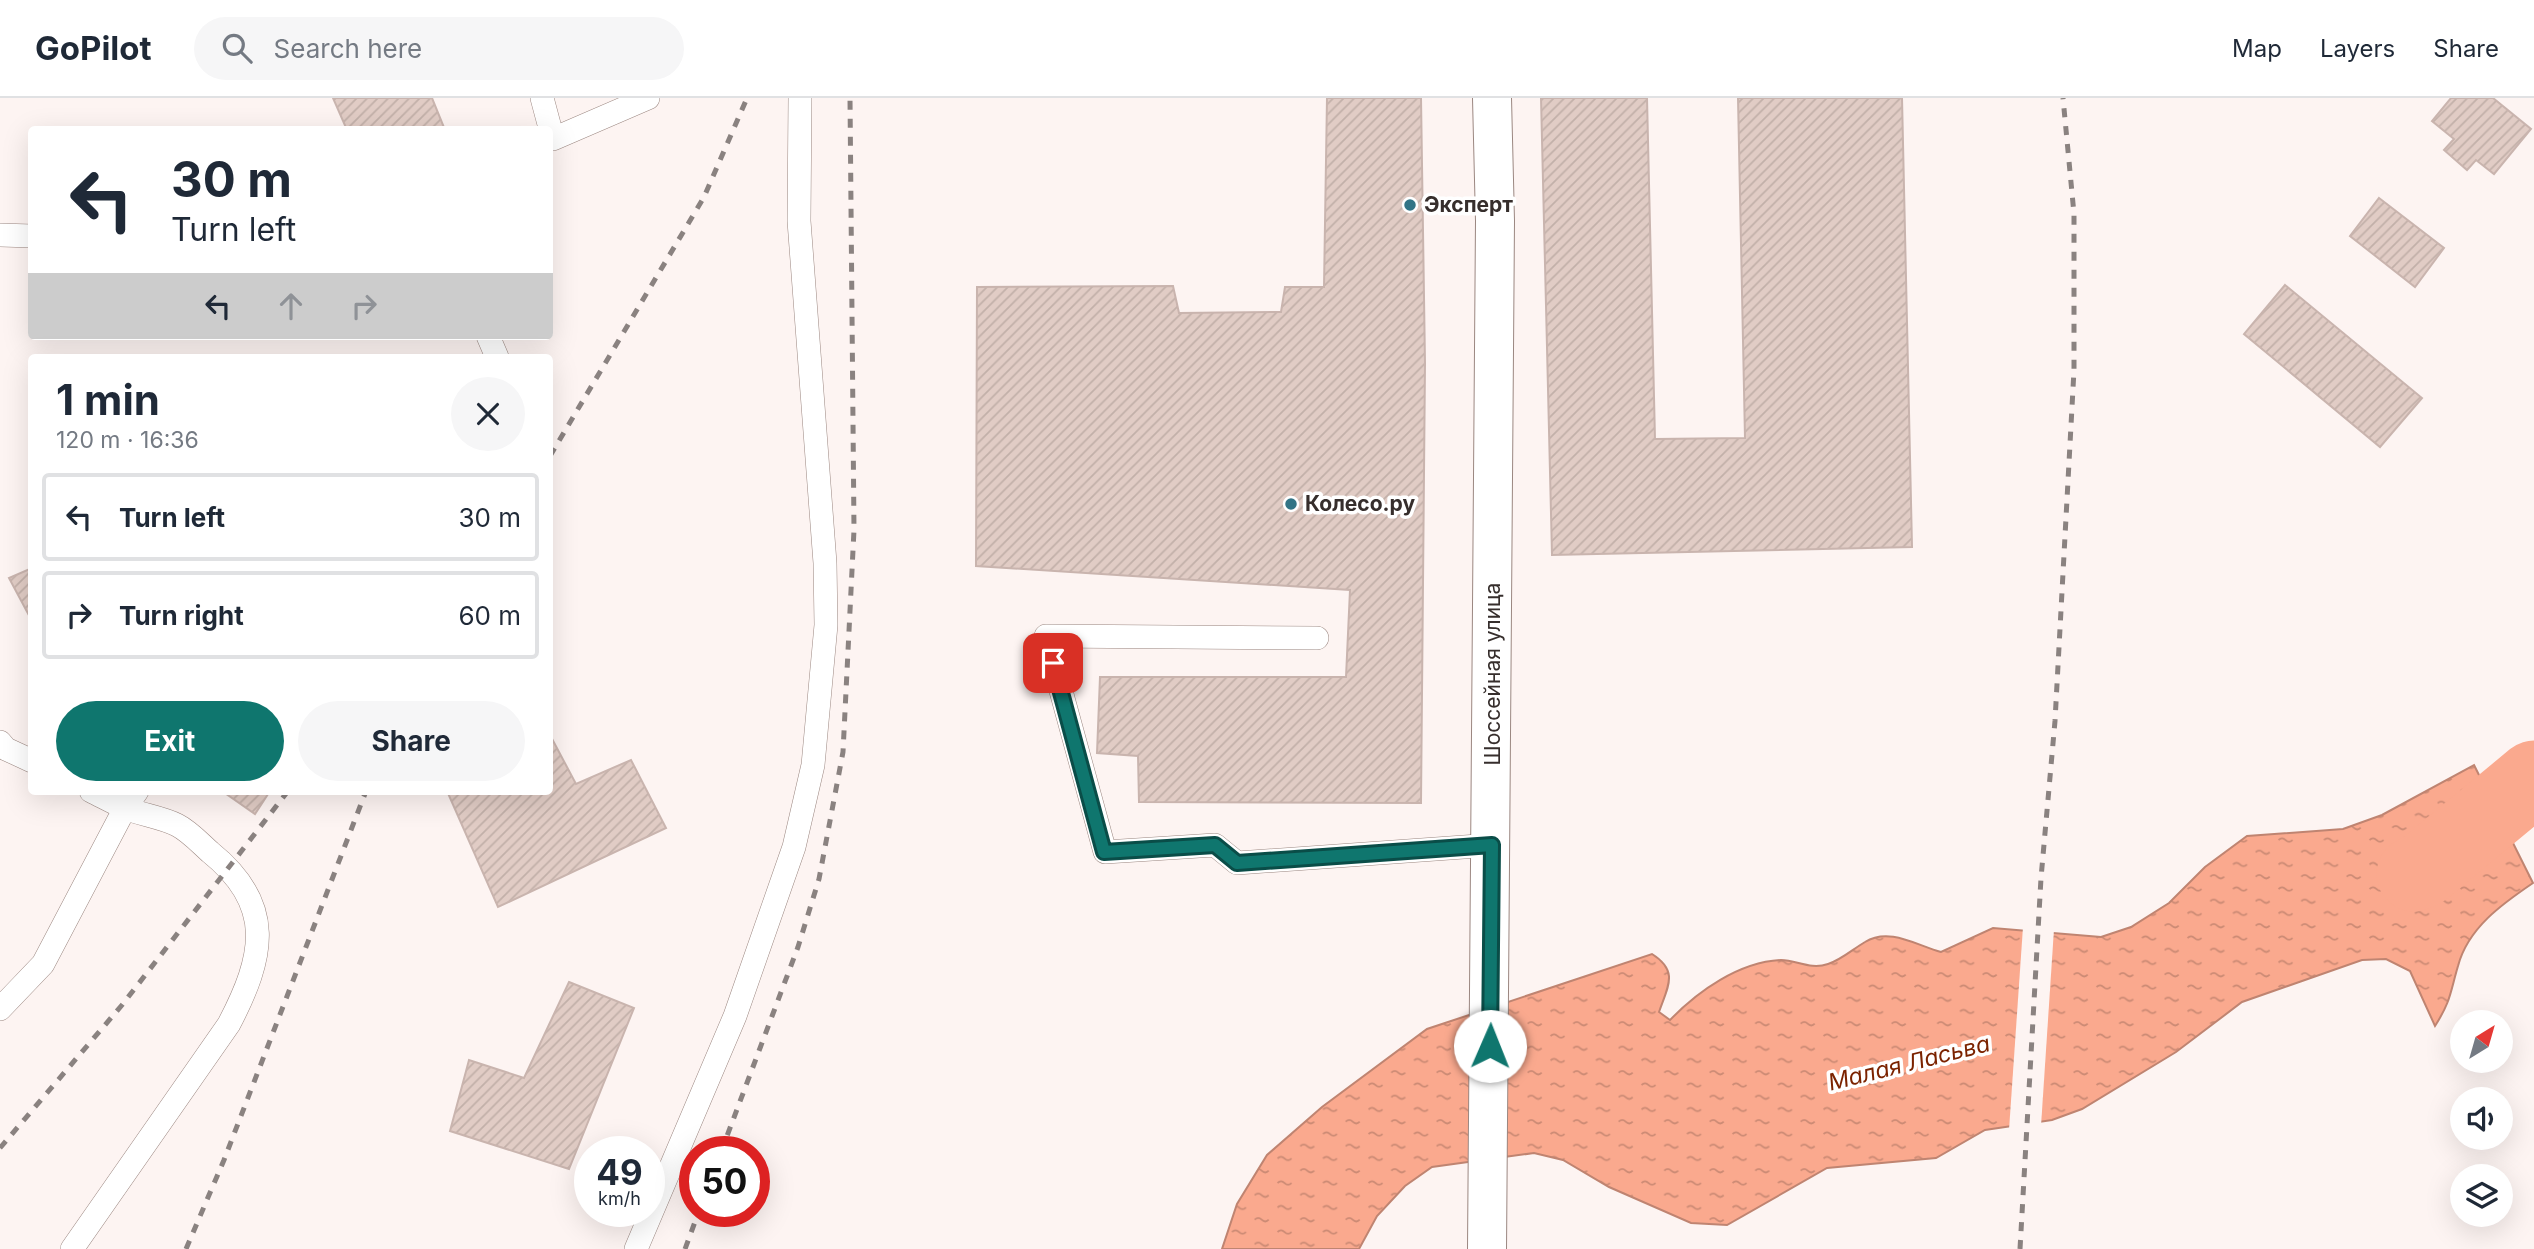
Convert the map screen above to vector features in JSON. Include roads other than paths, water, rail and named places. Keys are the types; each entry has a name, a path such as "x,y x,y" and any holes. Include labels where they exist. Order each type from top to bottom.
{"main road":[{"name":"Шоссейная улица","path":"1487,1249 1492,946 1495,221 1492,98"}],"lane":[{"path":"542,98 548,126"},
{"path":"553,138 648,98"},
{"path":"636,1249 735,1016 794,847 813,765 826,625 825,563 799,221 800,98"},
{"path":"0,235 28,236"},
{"path":"1317,638 1046,636 1104,852 1215,845 1237,863 1492,845"},
{"path":"0,741 6,749 28,759"},
{"path":"72,1249 229,1024 250,985 258,954 258,923 248,896 229,867 177,825 131,799 112,795"},
{"path":"0,1009 43,964 131,799"}],"water":[{"path":"2474,765 2533,883 2498,908 2470,940 2463,952 2447,1003 2435,1026 2410,971 2386,959 2362,960 2242,1002 2176,1052 2082,1109 2052,1120 1985,1130 1936,1158 1827,1168 1727,1225 1691,1223 1609,1187 1563,1160 1534,1153 1432,1167 1405,1186 1377,1216 1359,1249 1222,1249 1237,1204 1267,1155 1322,1107 1427,1029 1652,954 1666,967 1668,973 1668,987 1659,1012 1670,1020 1706,989 1750,966 1781,960 1821,966 1838,960 1865,942 1883,936 1903,939 1941,952 1993,928 2101,937 2131,927 2169,903 2205,867 2247,836 2343,829 2382,815"}],"waterway":[{"name":"Малая Ласьва","path":"2414,874 2424,869 2534,778"}],"railway":[{"path":"553,451 704,197 747,98"},
{"path":"727,1136 798,947 819,879 843,752 854,530 850,98"},
{"path":"2020,1249 2041,878 2055,721 2074,370 2074,214 2063,98"},
{"path":"0,1148 122,1005 285,795"},
{"path":"186,1249 224,1160 364,795"},
{"path":"685,1249 693,1227"}],"place":[{"name":"Эксперт","path":"1410,205"},
{"name":"Колесо.ру","path":"1291,504"}]}
